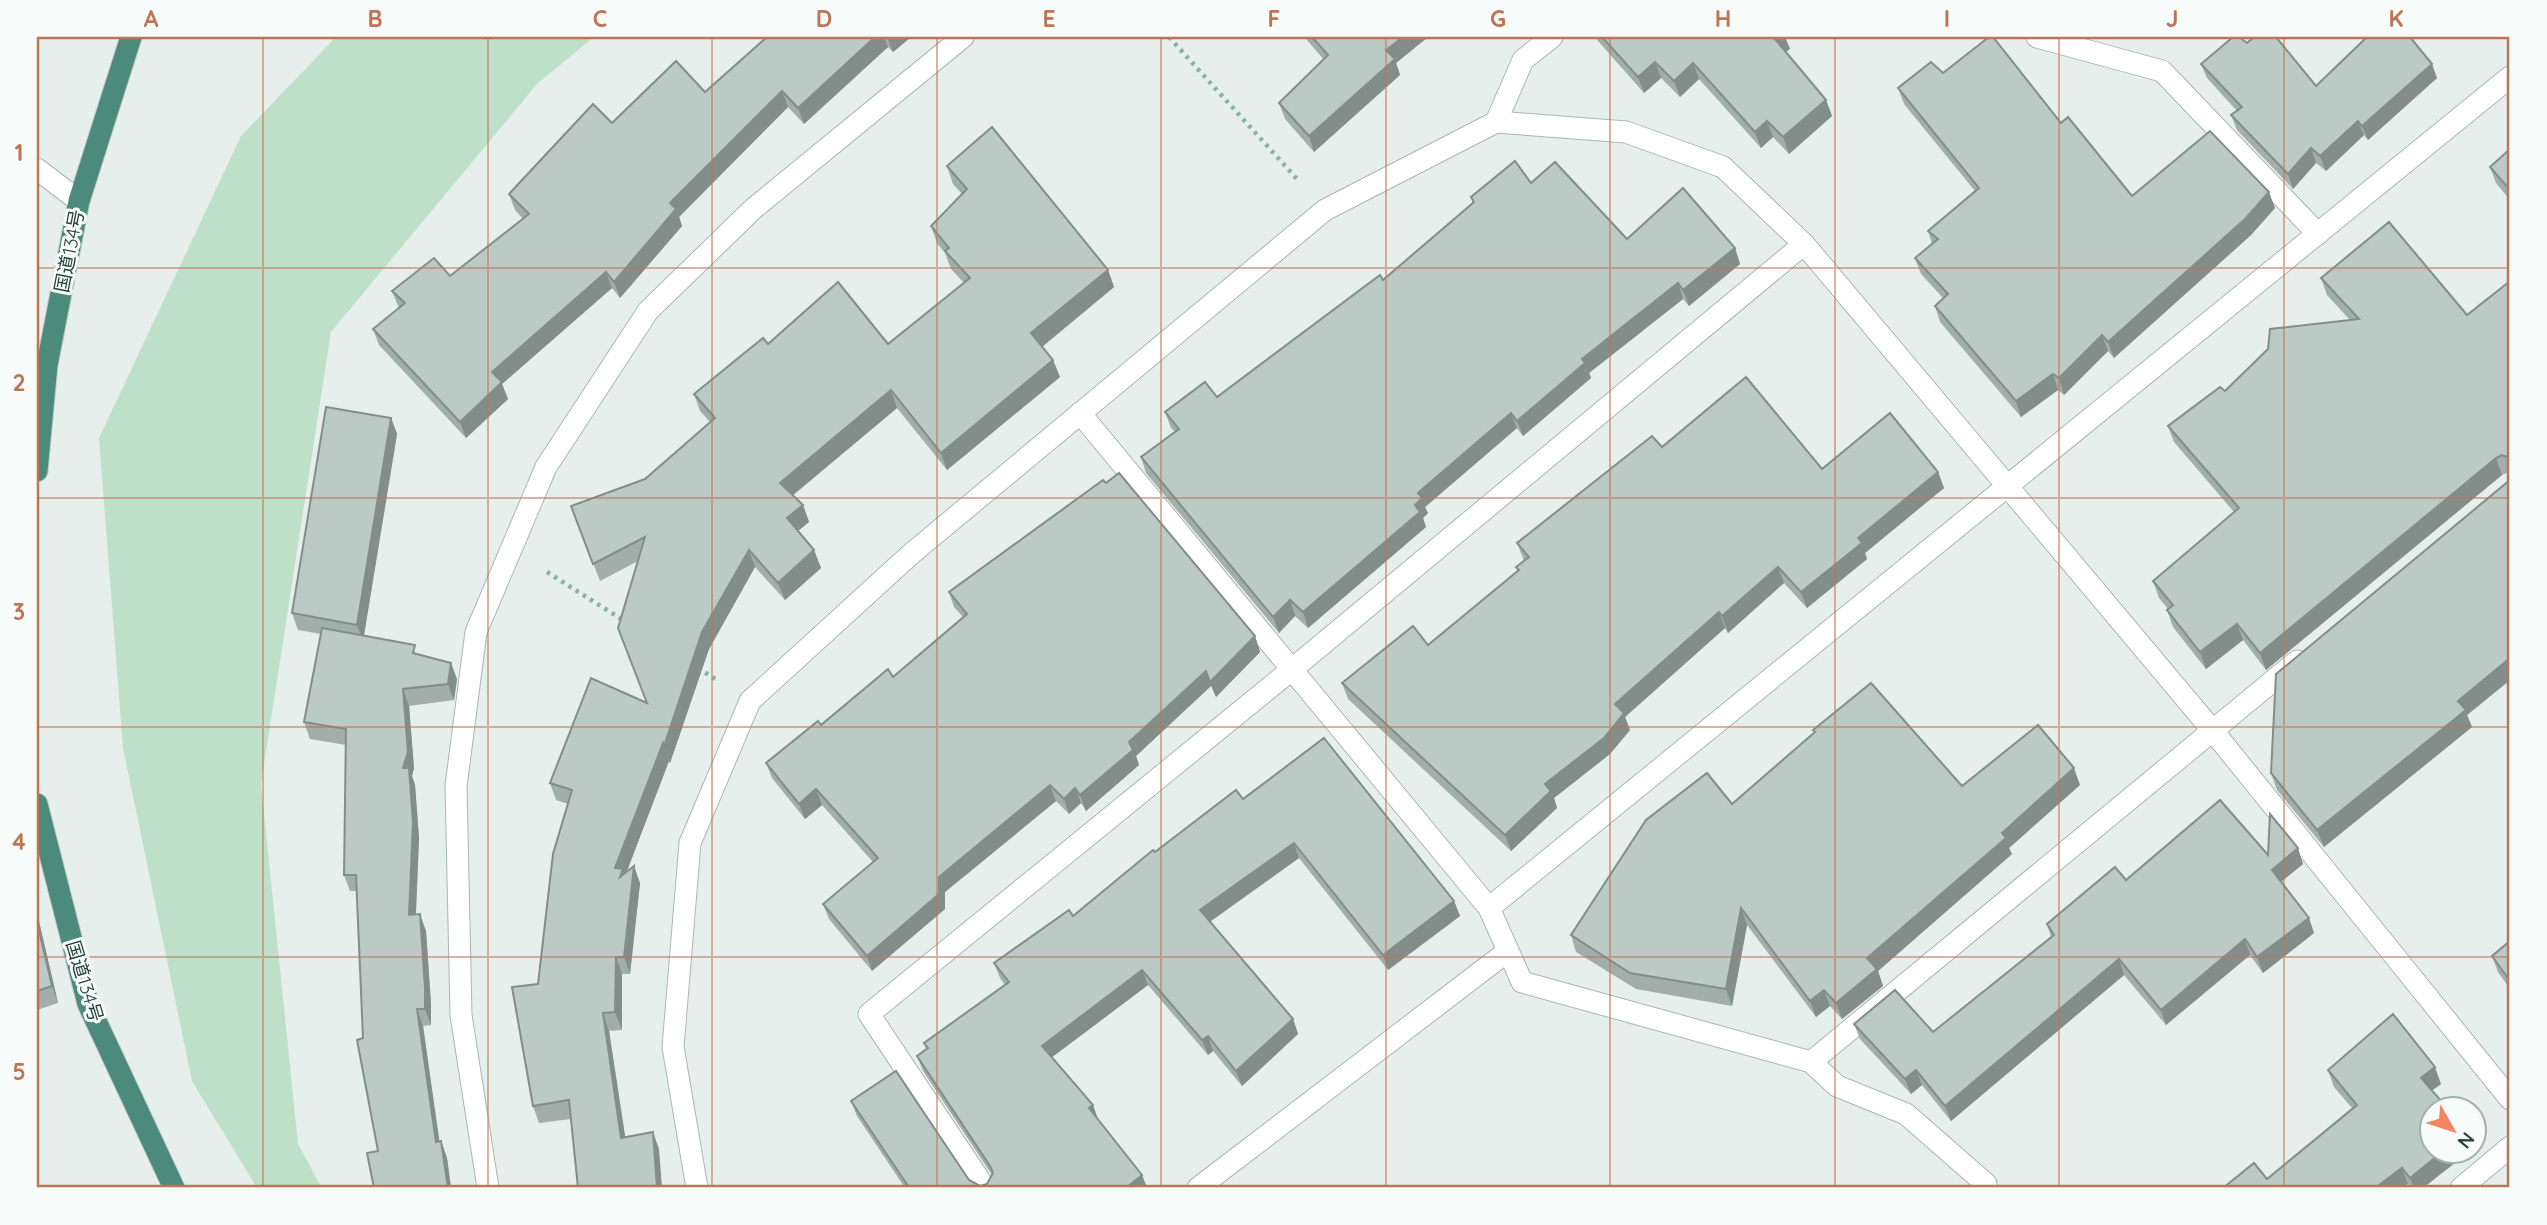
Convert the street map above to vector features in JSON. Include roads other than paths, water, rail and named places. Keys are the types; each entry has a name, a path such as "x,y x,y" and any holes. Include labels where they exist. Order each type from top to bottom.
{"highway":[{"name":"国道134号","path":"37,471 47,365 79,201 131,37"},
{"name":"国道134号","path":"37,804 88,1004 174,1188"}],"street":[{"path":"488,1188 461,1015 456,786 476,632 546,467 648,311 753,209 963,37"},
{"path":"1496,122 1523,60 1552,37"},
{"path":"2037,37 2162,71 2318,234"},
{"path":"1489,908 2510,76"},
{"path":"697,1188 673,1047 690,843 750,701 911,554 1325,211 1496,122 1626,132 1723,167 1804,244 2009,484 2213,731 2510,1099"},
{"path":"37,169 79,201"},
{"path":"985,1188 869,1014 1290,671 1804,244"},
{"path":"1080,413 1290,671 1489,908 1522,982 1811,1062 1837,1086 1906,1114 1986,1184"},
{"path":"1811,1062 2308,652"},
{"path":"1198,1188 1508,951"},
{"path":"2461,1188 2510,1147"}]}
